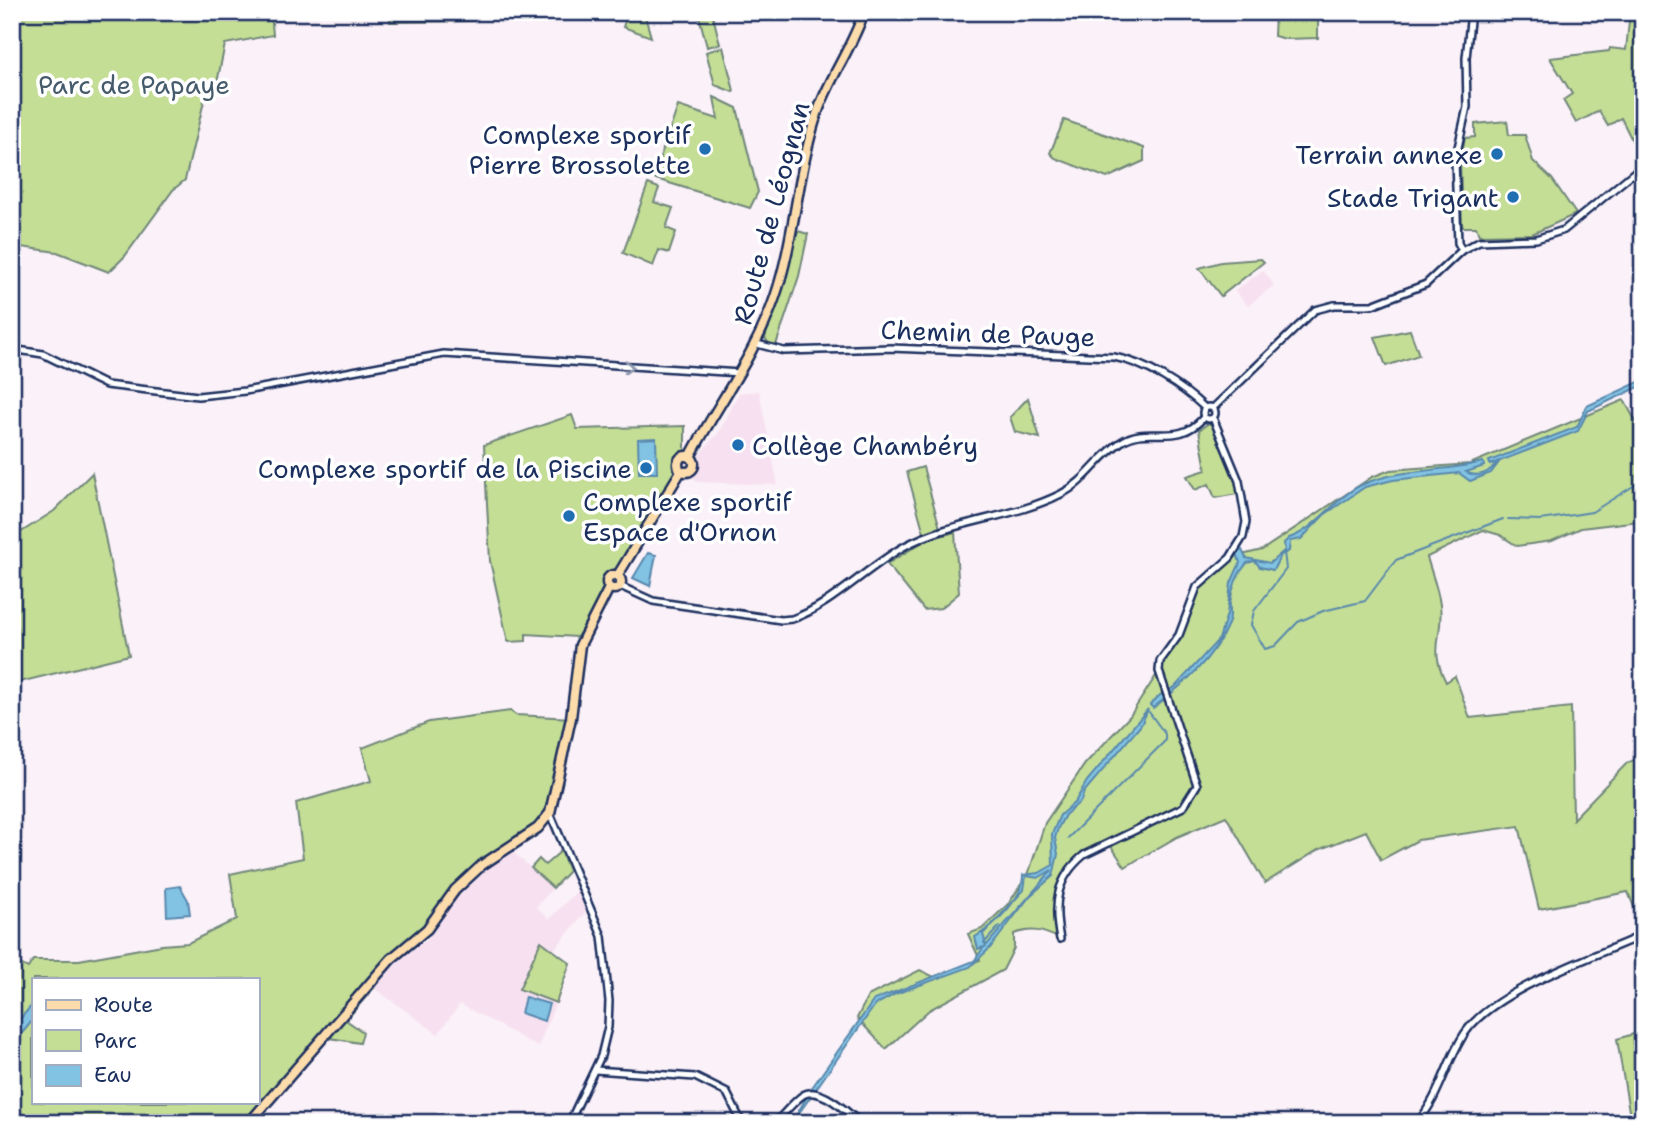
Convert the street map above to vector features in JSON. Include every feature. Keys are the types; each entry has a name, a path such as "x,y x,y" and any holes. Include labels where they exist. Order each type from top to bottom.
{"main road":[{"name":"Route de Léognan","path":"618,575 681,471 693,468 690,457 757,344 781,276 818,112 852,45 864,12"},
{"path":"249,1123 387,965 427,929 452,893 480,867 548,817 571,718 580,645 609,588 609,577 618,575 620,586 609,588"},
{"path":"387,965 434,926 465,882 480,867"}],"street":[{"path":"1462,250 1458,243 1454,165 1467,107 1466,58 1471,12"},
{"path":"620,586 653,601 781,620 799,617 912,542 1040,504 1076,486 1104,455 1125,439 1140,435 1176,435 1194,427 1205,417 1205,408 1213,408 1312,312 1334,304 1369,306 1426,284 1462,250 1485,239 1533,240 1564,230 1643,165"},
{"name":"Chemin de Pauge","path":"757,344 785,351 891,348 1114,357 1140,365 1191,396 1205,408"},
{"path":"12,349 26,349 106,385 198,396 245,391 433,354 494,355 561,363 740,373"},
{"path":"1060,939 1058,887 1070,866 1084,855 1183,807 1197,785 1165,695 1160,661 1179,635 1197,587 1230,558 1243,537 1246,522 1242,495 1220,430 1213,418 1213,408"},
{"path":"1205,417 1213,418"},
{"path":"548,817 557,831 605,947 609,1020 595,1070 575,1105 569,1123"},
{"path":"1417,1123 1432,1101 1460,1042 1474,1021 1497,1002 1643,935"},
{"path":"595,1070 695,1077 727,1093 742,1123"},
{"path":"775,1123 802,1096 811,1093 827,1099 860,1123"}],"shaded area":[{"path":"1263,270 1274,285 1248,306 1235,291"},
{"name":"Collège Chambéry","path":"759,391 778,485 697,482 692,476 696,472 699,455 719,432 739,393"},
{"path":"510,849 553,888 536,907 549,919 578,890 588,909 553,951 540,942 520,989 556,1003 538,1047 460,1004 438,1034 371,986 393,962 427,940 455,895"}],"green space":[{"name":"Parc de Papaye","path":"12,12 271,12 273,35 225,44 216,88 205,97 185,180 173,190 125,256 109,272 57,252 14,246 12,252"},
{"path":"390,12 474,12 474,21 390,22"},
{"path":"628,12 645,16 651,37 623,27"},
{"path":"698,12 712,12 720,44 707,47"},
{"path":"1275,12 1318,12 1318,38 1286,39 1274,36"},
{"path":"1630,12 1643,12 1643,71 1637,72 1643,82 1642,160 1621,118 1608,126 1599,111 1576,123 1563,100 1572,94 1550,58 1609,51 1610,48 1626,50"},
{"path":"723,47 733,92 715,85 706,52"},
{"name":"Complexe sportif Pierre Brossolette","path":"714,97 737,108 758,192 750,208 653,178 678,106 718,119"},
{"path":"1064,120 1144,148 1144,161 1107,178 1055,158 1050,153"},
{"name":"Stade Trigant","path":"1507,121 1509,135 1525,135 1533,161 1552,179 1576,214 1532,234 1479,235 1476,227 1463,227 1462,224 1460,161 1465,138 1475,137 1475,124"},
{"path":"648,184 659,188 654,202 673,208 666,228 676,232 669,253 659,250 653,266 623,253"},
{"path":"798,231 808,234 799,276 776,345 770,345 765,338"},
{"path":"1261,259 1264,262 1221,296 1199,268 1221,262"},
{"path":"1410,330 1419,355 1386,366 1375,337"},
{"path":"1028,398 1040,438 1015,432 1010,417"},
{"path":"1624,400 1643,434 1643,516 1639,521 1581,528 1552,541 1517,546 1500,535 1483,530 1427,557 1440,605 1438,660 1446,682 1455,676 1470,718 1571,707 1573,819 1627,763 1643,756 1643,930 1628,892 1539,909 1519,826 1418,840 1381,860 1366,831 1318,850 1265,883 1226,816 1177,837 1125,867 1109,843 1084,855 1058,887 1060,939 1038,931 1014,934 1014,948 1003,970 929,1010 886,1049 857,1018 868,996 920,970 934,977 980,960 968,934 982,929 1009,903 1029,872 1045,823 1085,764 1130,716 1159,671 1160,661 1179,635 1197,587 1230,558 1262,550 1372,477 1390,470 1470,464"},
{"name":"Complexe sportif Espace d'Ornon","path":"572,415 577,429 685,426 685,453 675,462 676,471 618,571 606,576 604,592 577,637 526,634 526,641 508,642 490,561 484,445"},
{"path":"1209,423 1216,429 1237,482 1238,494 1215,498 1209,484 1195,490 1187,476 1206,470 1199,430"},
{"path":"923,467 940,528 924,533 907,472"},
{"path":"92,473 129,655 12,684 12,538 54,511"},
{"path":"955,532 959,593 941,608 924,610 887,564 926,540"},
{"path":"510,711 516,715 571,718 545,820 482,865 426,936 400,953 249,1123 12,1123 12,960 28,968 33,960 79,960 188,943 237,919 230,874 303,858 296,803 371,781 362,748 429,722"},
{"path":"561,851 569,871 553,888 531,868 539,859 545,865"},
{"path":"541,941 570,963 556,1003 519,989"},
{"path":"371,986 374,988 346,1020 363,1032 360,1043 330,1038 329,1035"},
{"path":"1643,1031 1643,1123 1631,1123 1617,1039"}],"water":[{"path":"1643,380 1643,385 1588,411 1578,431 1500,461 1491,473 1470,481 1459,473 1393,480 1365,487 1324,515 1301,539 1290,541 1289,551 1281,555 1273,570 1260,567 1255,561 1247,563 1232,592 1229,621 1222,636 1206,660 1153,708 1150,705 1160,695 1175,687 1219,639 1227,614 1231,583 1240,563 1237,553 1242,550 1246,558 1270,563 1285,550 1284,543 1289,538 1308,528 1355,488 1380,478 1483,462 1484,466 1466,472 1475,475 1484,473 1497,462 1490,465 1489,461 1577,427 1587,406"},
{"path":"656,438 657,473 639,473 638,439"},
{"path":"648,553 656,555 650,586 633,578"},
{"path":"1148,709 1141,725 1084,792 1081,801 1065,815 1055,838 1058,854 1053,876 1030,896 990,948 970,967 895,994 875,1005 792,1123 811,1089 874,1000 974,961 984,947 978,949 975,937 990,926 983,934 986,946 1052,870 1038,878 1026,876 1024,890 1014,901 1019,893 1023,875 1039,873 1053,865 1052,834 1060,815 1075,802 1087,781"},
{"path":"180,886 188,900 190,914 167,916 166,888"},
{"path":"525,997 549,1004 544,1021 521,1013"},
{"path":"32,1005 32,1021 14,1043 12,1028"}],"waterway":[{"path":"1508,519 1541,520 1592,512 1643,480"},
{"path":"1284,552 1286,569 1254,611 1251,625 1265,649 1275,646 1298,622 1323,611 1365,601 1396,560 1503,519"},
{"path":"1068,838 1165,741 1165,734 1149,712"},
{"path":"984,943 1000,926"}],"place":[{"name":"Complexe sportif Pierre Brossolette","path":"705,149"},
{"name":"Terrain annexe","path":"1497,154"},
{"name":"Stade Trigant","path":"1513,197"},
{"name":"Collège Chambéry","path":"738,445"},
{"name":"Complexe sportif de la Piscine","path":"646,468"},
{"name":"Complexe sportif Espace d'Ornon","path":"569,516"}]}
